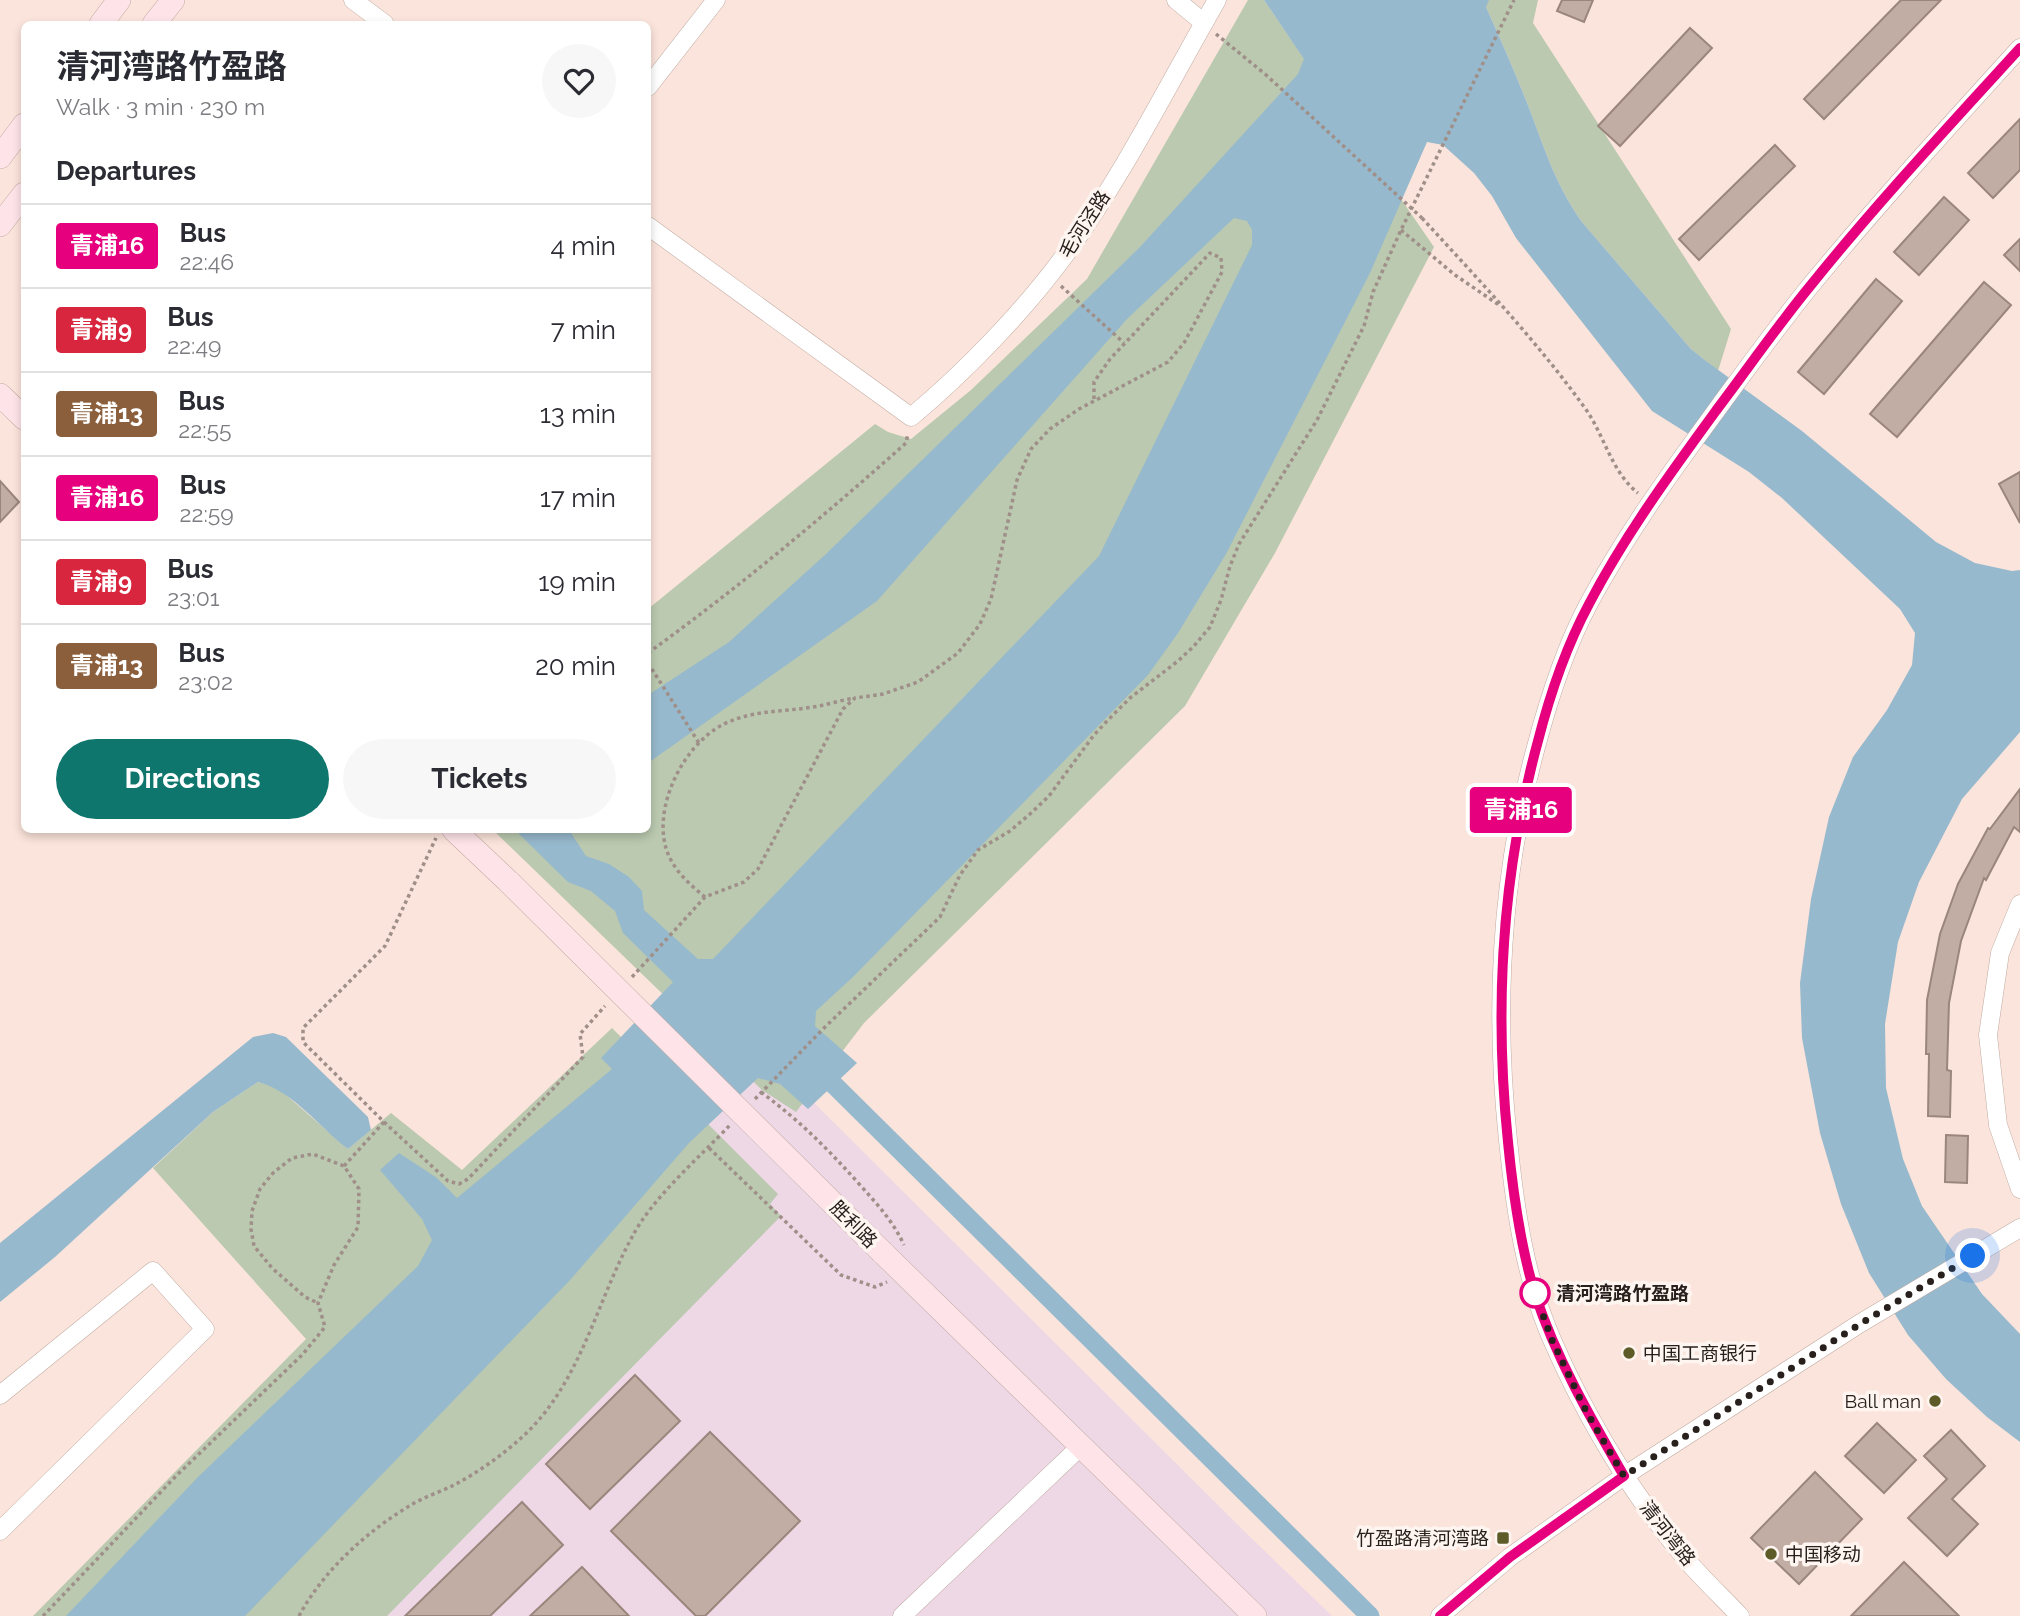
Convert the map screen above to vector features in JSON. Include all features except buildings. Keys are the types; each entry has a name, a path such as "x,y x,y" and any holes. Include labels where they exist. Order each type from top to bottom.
{"main road":[{"path":"103,21 119,0"},
{"path":"156,21 173,0"},
{"path":"0,157 21,129"},
{"path":"0,226 21,198"},
{"path":"0,395 21,415"},
{"name":"胜利路","path":"457,833 1255,1616"}],"street":[{"path":"353,0 381,21"},
{"path":"651,83 716,0"},
{"path":"1176,0 1204,23"},
{"name":"毛河泾路","path":"911,417 941,393 1029,300 1065,255 1099,204 1217,0"},
{"name":"清河湾路","path":"1740,1616 1690,1563 1624,1476 1586,1411 1552,1340 1535,1292 1520,1232 1503,1090 1503,950 1516,834 1545,716 1564,660 1588,606 1630,532 1685,453 1808,288 2020,48"},
{"path":"651,228 911,417"},
{"path":"2020,904 2000,953 1988,1035 1998,1125 2020,1189"},
{"path":"1440,1616 1510,1557 1624,1476 1860,1324 2020,1228"},
{"path":"0,1395 153,1271 205,1329 0,1531"},
{"path":"902,1616 1081,1446"}],"path":[{"path":"774,1079 940,917 960,874 978,850 1010,831 1040,805 1094,735 1130,698 1178,661 1210,627 1238,544 1317,420 1364,326 1373,292 1401,230 1514,0"},
{"path":"1204,23 1265,74 1422,218 1558,372 1585,407 1624,482 1650,503"},
{"path":"1401,230 1455,275 1503,309"},
{"path":"705,897 690,885 671,861 664,838 669,788 682,762 721,725 748,715 816,707 883,694 918,682 958,653 980,624 991,599 1017,480 1031,449 1050,429 1094,401 1168,362 1184,344 1222,272 1221,258 1210,253 1124,343 1094,382 1094,401"},
{"path":"1049,275 1124,343"},
{"path":"651,651 809,529 906,443 911,417"},
{"path":"651,668 699,743"},
{"path":"625,985 705,897 744,882 758,869 843,709 855,698"},
{"path":"439,833 385,946 303,1028 303,1042 448,1181 459,1184 468,1179 583,1057 580,1034 607,1004"},
{"path":"299,1616 326,1576 380,1525 413,1503 455,1484 487,1464 518,1441 543,1416 562,1391 632,1236 649,1210 709,1148 841,1275 875,1287 905,1274 908,1254 894,1223 797,1119 761,1092"},
{"path":"344,1166 384,1122"},
{"path":"43,1616 176,1476 303,1354 325,1327 318,1303 334,1265 358,1227 359,1189 344,1166 313,1154 292,1158 273,1172 260,1189 252,1211 251,1229 254,1246 272,1268 304,1297 318,1303"}],"shaded area":[{"path":"774,1063 1332,1616 245,1616 689,1143"}],"green space":[{"path":"1248,0 1264,0 1434,247 1275,553 1185,706 864,1023 796,1112 762,1090 496,833 651,833 651,607 875,424 888,432 911,439 971,390 1087,279"},
{"path":"1479,0 1538,0 1533,23 1731,329 1718,371 1691,349 1573,209 1553,169 1492,20"},
{"path":"612,1028 778,1194 770,1204 781,1216 387,1616 33,1616 306,1339 153,1168 213,1112 258,1082 277,1087 348,1149 391,1113 462,1170"}],"water":[{"path":"1264,0 1489,0 1486,7 1566,196 1582,222 1691,349 1802,431 1936,542 1975,563 2012,571 2020,570 2020,732 1962,799 1919,882 1898,942 1885,1024 1886,1088 1903,1159 1922,1206 1982,1294 2020,1334 2020,1442 1987,1417 1946,1379 1908,1335 1869,1273 1841,1204 1820,1133 1802,1038 1800,983 1811,899 1829,817 1853,757 1887,710 1912,665 1915,633 1900,609 1782,498 1749,472 1652,411 1516,238 1492,196 1474,173 1443,145 1427,142 1370,273 1226,554 1178,633 1148,675 854,976 816,1011 815,1026 857,1063 808,1109 780,1084 758,1078 689,1143 571,1279 245,1616 66,1616 198,1477 418,1266 432,1240 422,1219 380,1170 399,1153 437,1178 457,1198 612,1069 601,1058 673,982 623,933 615,911 591,891 568,882 518,833 571,833 586,856 609,864 629,877 642,891 644,910 698,959 713,959 1099,556 1252,245 1252,230 1247,221 1234,218 1127,319 877,601 651,761 651,693 729,642 826,554 1140,247 1298,74 1304,59"},
{"path":"273,1033 286,1037 368,1117 371,1130 348,1149 294,1101 258,1082 213,1112 55,1257 0,1302 0,1243 253,1037"}],"waterway":[{"path":"815,1066 1370,1616"}],"bus line":[{"name":"青浦16","path":"1440,1616 1510,1557 1624,1476 1586,1411 1552,1340 1535,1292 1520,1232 1503,1090 1503,950 1516,834 1530,769 1564,660 1588,606 1630,532 1745,372 1808,288 2020,48"}],"place":[{"name":"清河湾路竹盈路","path":"1535,1293"},
{"name":"中国工商银行","path":"1629,1353"},
{"name":"Ball man","path":"1935,1401"},
{"name":"竹盈路清河湾路","path":"1503,1538"},
{"name":"中国移动","path":"1771,1554"}],"route":[{"path":"1535,1293 1552,1340 1586,1411 1624,1476 1860,1324 1973,1256"}]}
